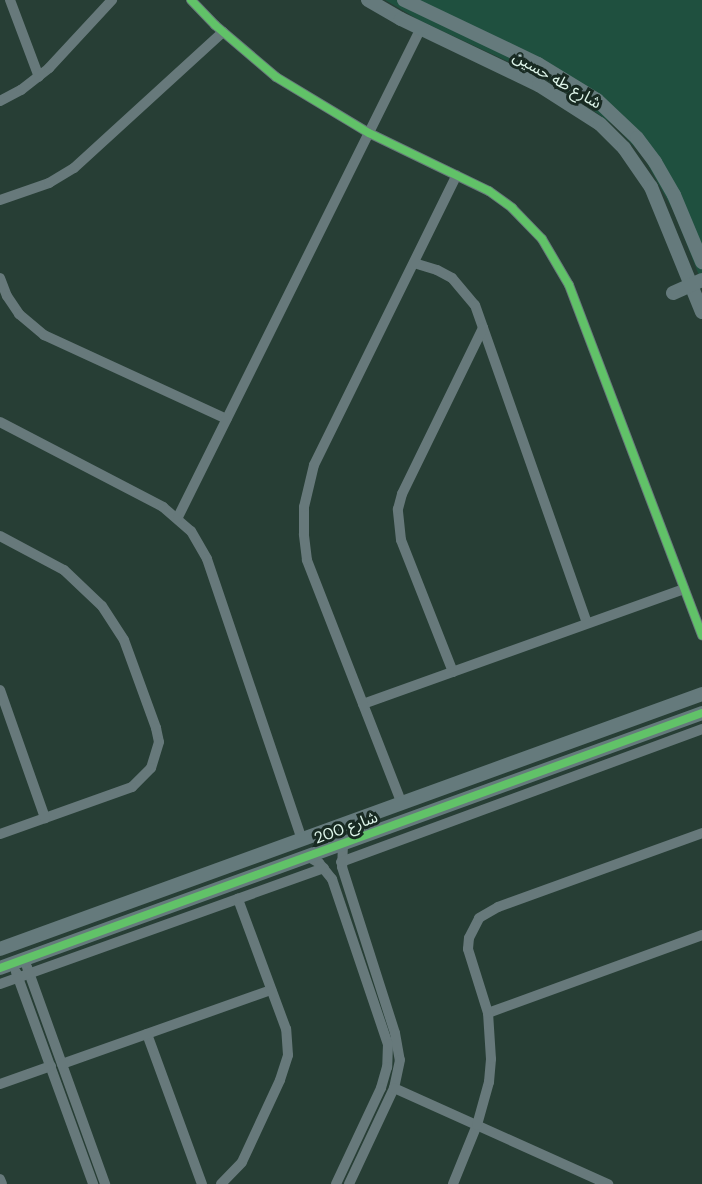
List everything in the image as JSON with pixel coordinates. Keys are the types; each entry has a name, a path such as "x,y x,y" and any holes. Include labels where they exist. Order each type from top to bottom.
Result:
{"street":[{"path":"10,0 39,77"},
{"path":"0,101 39,77 112,0"},
{"path":"191,0 276,77 369,133 489,190 538,233 569,285 702,636"},
{"name":"شارع طه حسين","path":"368,0 539,85 600,123 624,148 651,187 697,282 702,312"},
{"name":"شارع طه حسين","path":"404,0 538,64 597,100 637,138 655,162 674,195 702,262"},
{"path":"178,518 421,28"},
{"path":"0,200 49,183 67,174 224,32"},
{"path":"402,804 307,560 303,534 304,507 314,465 457,175"},
{"path":"414,263 437,270 459,284 475,305 587,624"},
{"path":"0,278 7,296 19,314 44,335 227,419"},
{"path":"673,293 697,282"},
{"path":"453,672 401,540 398,509 402,494 483,328"},
{"path":"0,422 178,518 198,539 207,558 302,840"},
{"path":"0,536 64,570 102,606 124,640 158,735 154,762 137,783 0,834"},
{"path":"363,704 684,589"},
{"path":"0,690 45,818"},
{"name":"شارع 200","path":"0,949 702,694"},
{"name":"شارع 200","path":"12,964 702,713"},
{"path":"341,862 702,729"},
{"path":"453,1184 477,1125 489,1082 491,1059 488,1012 468,949 472,927 479,918 498,907 702,833"},
{"path":"343,843 341,862 399,1046 399,1073 394,1088 349,1184"},
{"path":"307,856 324,868 332,879 386,1034 388,1056 381,1088 336,1184"},
{"path":"0,984 324,868"},
{"path":"221,1184 242,1162 285,1068 288,1041 238,899"},
{"path":"488,1012 702,935"},
{"path":"12,964 24,975 56,1065 93,1184"},
{"path":"0,1084 271,990"},
{"path":"147,1034 202,1184"},
{"path":"56,1065 105,1184"},
{"path":"394,1088 608,1184"},
{"path":"0,1179 2,1184"}],"shaded area":[{"path":"385,0 702,0 702,283 674,212 643,156 615,126 558,85 419,20"}],"cycle path":[{"path":"191,0 215,25 276,77 369,133 489,191 512,208 542,239 569,285 702,636"},
{"path":"0,968 702,713"}]}
